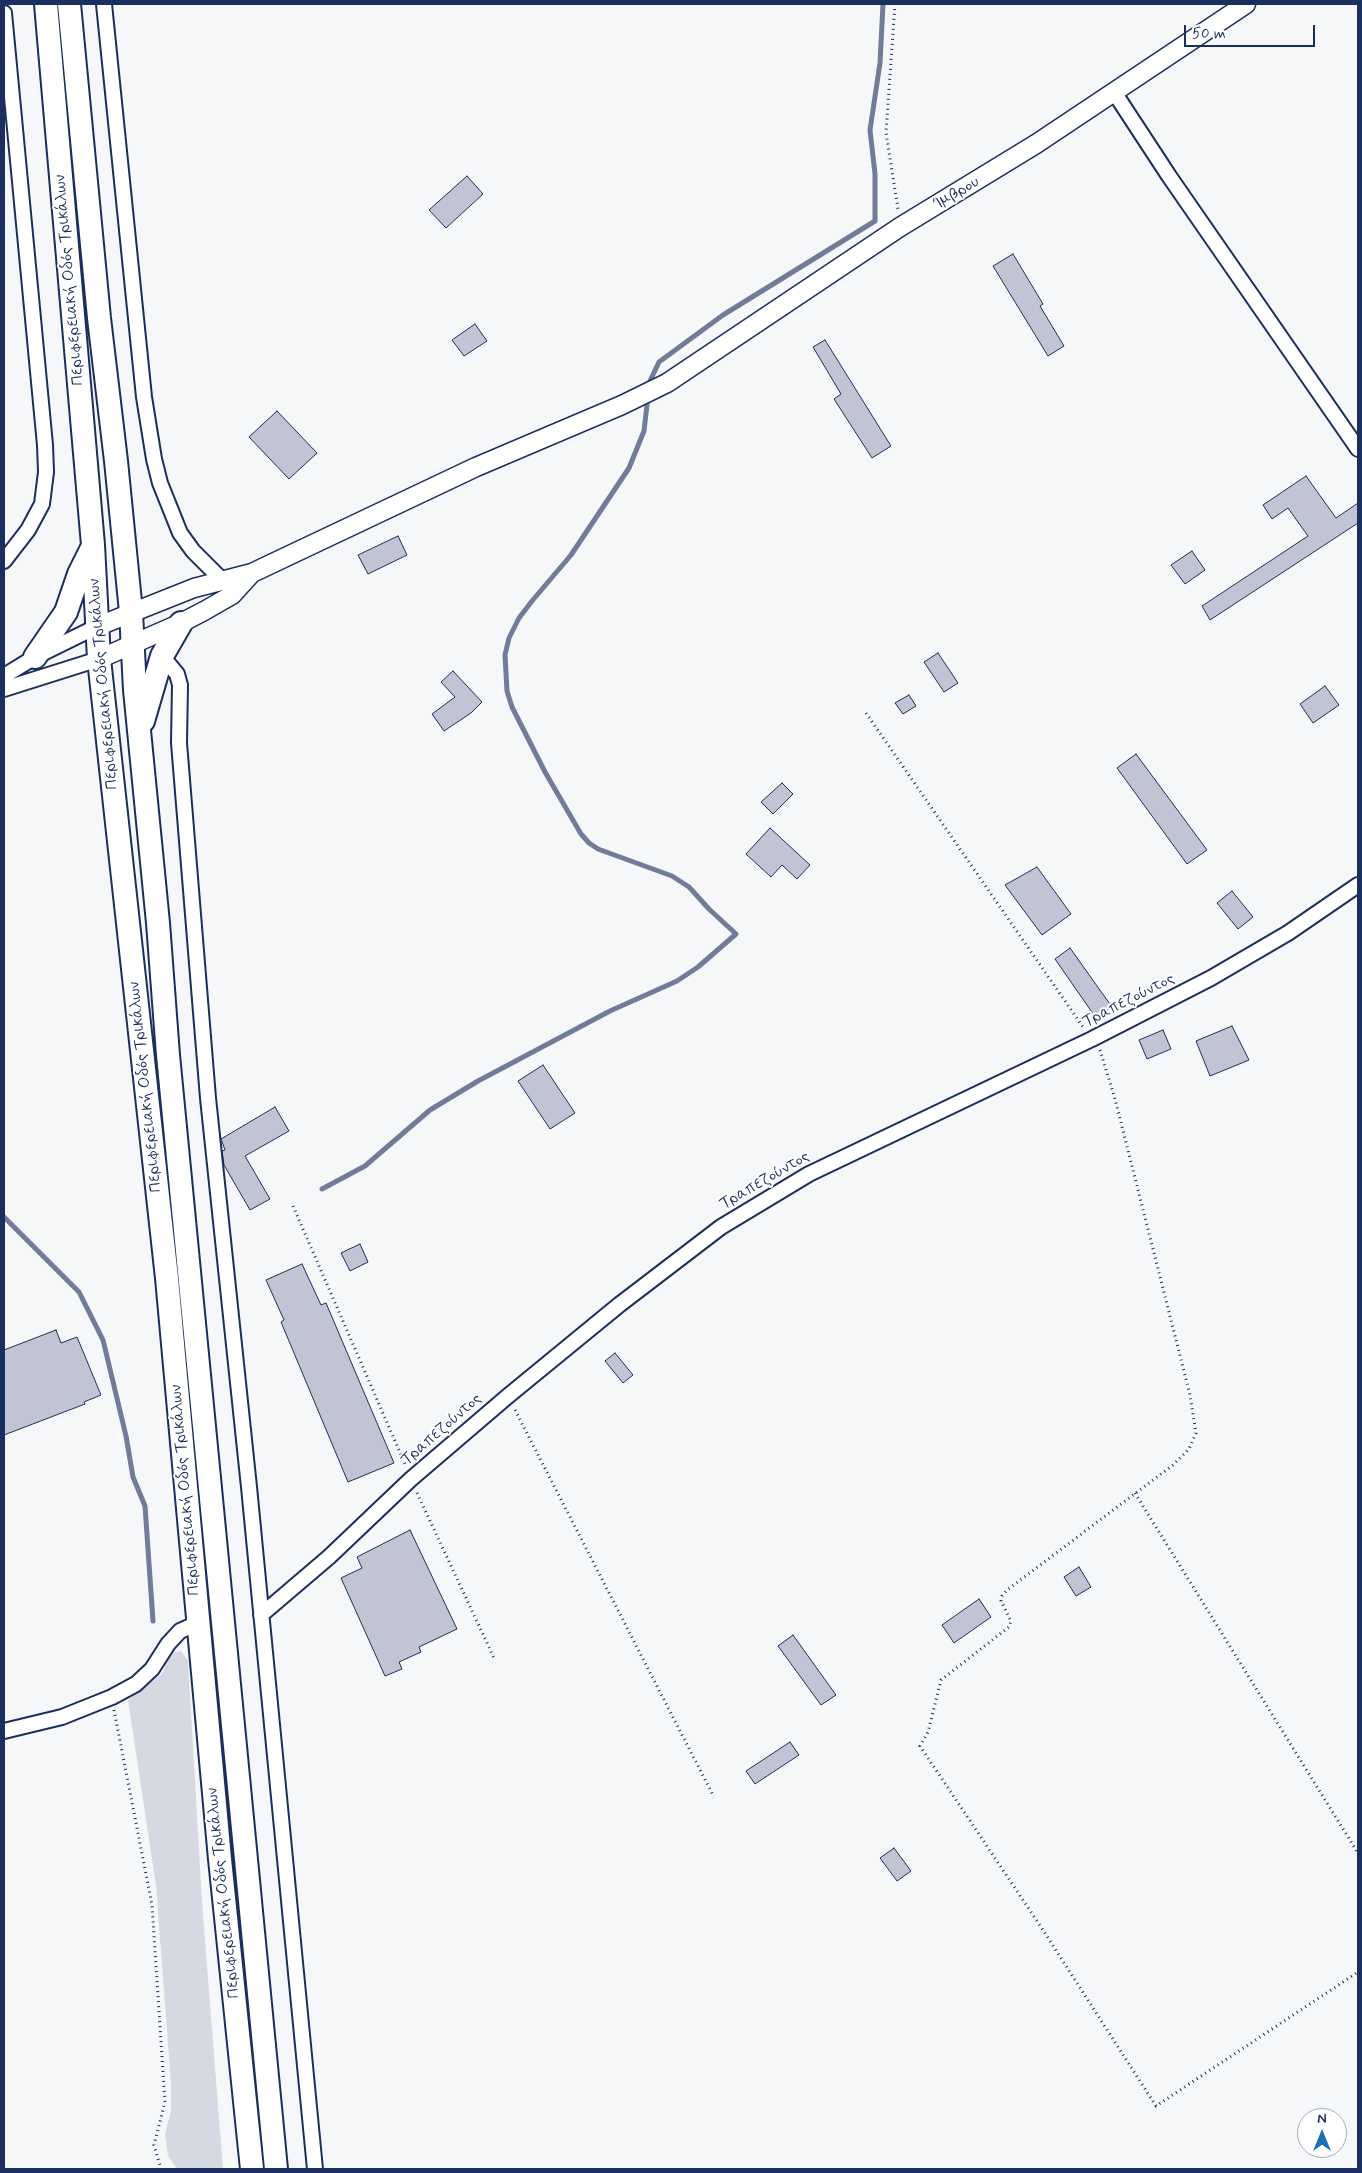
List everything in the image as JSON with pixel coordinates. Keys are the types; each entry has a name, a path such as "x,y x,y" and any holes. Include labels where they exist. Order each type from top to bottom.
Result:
{"main road":[{"name":"Περιφερειακή Οδός Τρικάλων","path":"46,4 93,545 99,659 167,1278 198,1623 252,2169"},
{"name":"Περιφερειακή Οδός Τρικάλων","path":"69,4 98,308 131,612 132,644 168,1055 276,2169"},
{"path":"35,657 66,612 79,574 93,545"},
{"path":"141,734 147,704 162,656 181,623"}],"street":[{"path":"104,4 144,397 154,459 160,483 180,533 193,551 222,580"},
{"name":"Ίμβρου","path":"252,573 476,467 622,405 667,383 900,227 1028,150 1246,4"},
{"path":"4,13 46,472 42,504 28,530 4,561"},
{"path":"1114,92 1185,200 1358,450"},
{"path":"4,676 35,657 131,612 222,580 252,573"},
{"path":"4,690 99,659 181,623 232,595 252,573"},
{"path":"162,656 177,674 180,685 179,743 205,1061 314,2169"},
{"name":"Τραπεζούντος","path":"261,1615 329,1557 411,1480 508,1396 689,1250 751,1207 832,1162 1092,1039 1196,986 1262,949 1358,885"},
{"path":"4,1731 62,1717 112,1697 136,1684 152,1670 168,1644 180,1631 198,1623"}],"path":[{"path":"895,4 886,133 900,227"},
{"path":"866,713 1027,949 1102,1054 1113,1090 1197,1427 1194,1440 1183,1456 1007,1590 1002,1596 1001,1601 1011,1621 1009,1627 941,1680 928,1732 920,1746 1041,1927 1156,2106 1358,1972"},
{"path":"293,1206 411,1480 495,1660"},
{"path":"508,1396 714,1797"},
{"path":"1135,1493 1358,1853"},
{"path":"112,1697 152,1905 165,2102 154,2145 161,2169"}],"shaded area":[{"path":"181,1651 188,1660 202,1902 223,2169 177,2169 168,2156 165,2134 171,2111 171,2084 156,1886 128,1700 162,1674 170,1654"}],"building":[{"path":"467,176 483,194 446,228 429,210"},
{"path":"1013,254 1043,304 1040,306 1064,346 1048,356 993,266"},
{"path":"475,324 487,341 464,356 452,340"},
{"path":"825,340 891,446 872,458 834,399 841,394 813,347"},
{"path":"277,411 317,453 289,479 249,437"},
{"path":"1306,476 1336,518 1358,503 1358,523 1210,620 1202,606 1308,536 1288,508 1272,519 1263,505"},
{"path":"398,536 407,555 368,574 358,555"},
{"path":"1192,551 1205,570 1185,584 1171,565"},
{"path":"938,653 958,683 944,692 924,662"},
{"path":"453,671 482,702 471,713 444,731 432,714 455,697 441,682"},
{"path":"1325,686 1339,705 1313,723 1300,704"},
{"path":"909,695 916,706 903,714 895,703"},
{"path":"1136,754 1207,850 1187,864 1117,768"},
{"path":"782,783 793,794 773,814 761,802"},
{"path":"770,828 810,865 797,879 782,865 771,877 746,854"},
{"path":"1037,867 1071,914 1042,935 1005,885"},
{"path":"1232,891 1253,917 1238,929 1217,903"},
{"path":"1070,948 1112,1007 1096,1018 1055,959"},
{"path":"1232,1026 1249,1060 1210,1076 1196,1041"},
{"path":"1163,1030 1171,1049 1147,1059 1139,1040"},
{"path":"543,1065 575,1113 550,1129 518,1081"},
{"path":"275,1107 289,1131 245,1156 270,1199 250,1210 224,1165 222,1151 225,1150 221,1139"},
{"path":"360,1244 368,1262 350,1271 341,1253"},
{"path":"302,1264 321,1305 326,1303 394,1463 348,1482 281,1322 284,1320 266,1280"},
{"path":"56,1330 61,1343 77,1337 101,1395 84,1402 85,1404 4,1435 4,1350"},
{"path":"615,1353 633,1375 623,1383 605,1361"},
{"path":"410,1530 457,1629 419,1647 421,1652 399,1662 402,1669 385,1676 341,1578 362,1568 357,1557"},
{"path":"1079,1567 1091,1587 1076,1596 1064,1577"},
{"path":"979,1599 991,1617 954,1643 942,1625"},
{"path":"793,1635 836,1695 821,1705 778,1646"},
{"path":"790,1742 799,1755 755,1784 746,1771"},
{"path":"894,1848 911,1871 897,1881 880,1858"}],"waterway":[{"path":"649,388 650,381 659,362 723,315 875,221 875,174 870,130 880,63 883,4"},
{"path":"322,1189 365,1166 430,1110 478,1081 610,1011 677,981 698,967 736,934 689,887 672,876 598,849 589,843 581,834 545,772 512,707 507,691 505,655 509,638 519,618 571,555 629,468 644,431 648,396"},
{"path":"4,1217 79,1292 103,1340 126,1436 133,1477 145,1506 153,1621"}]}
